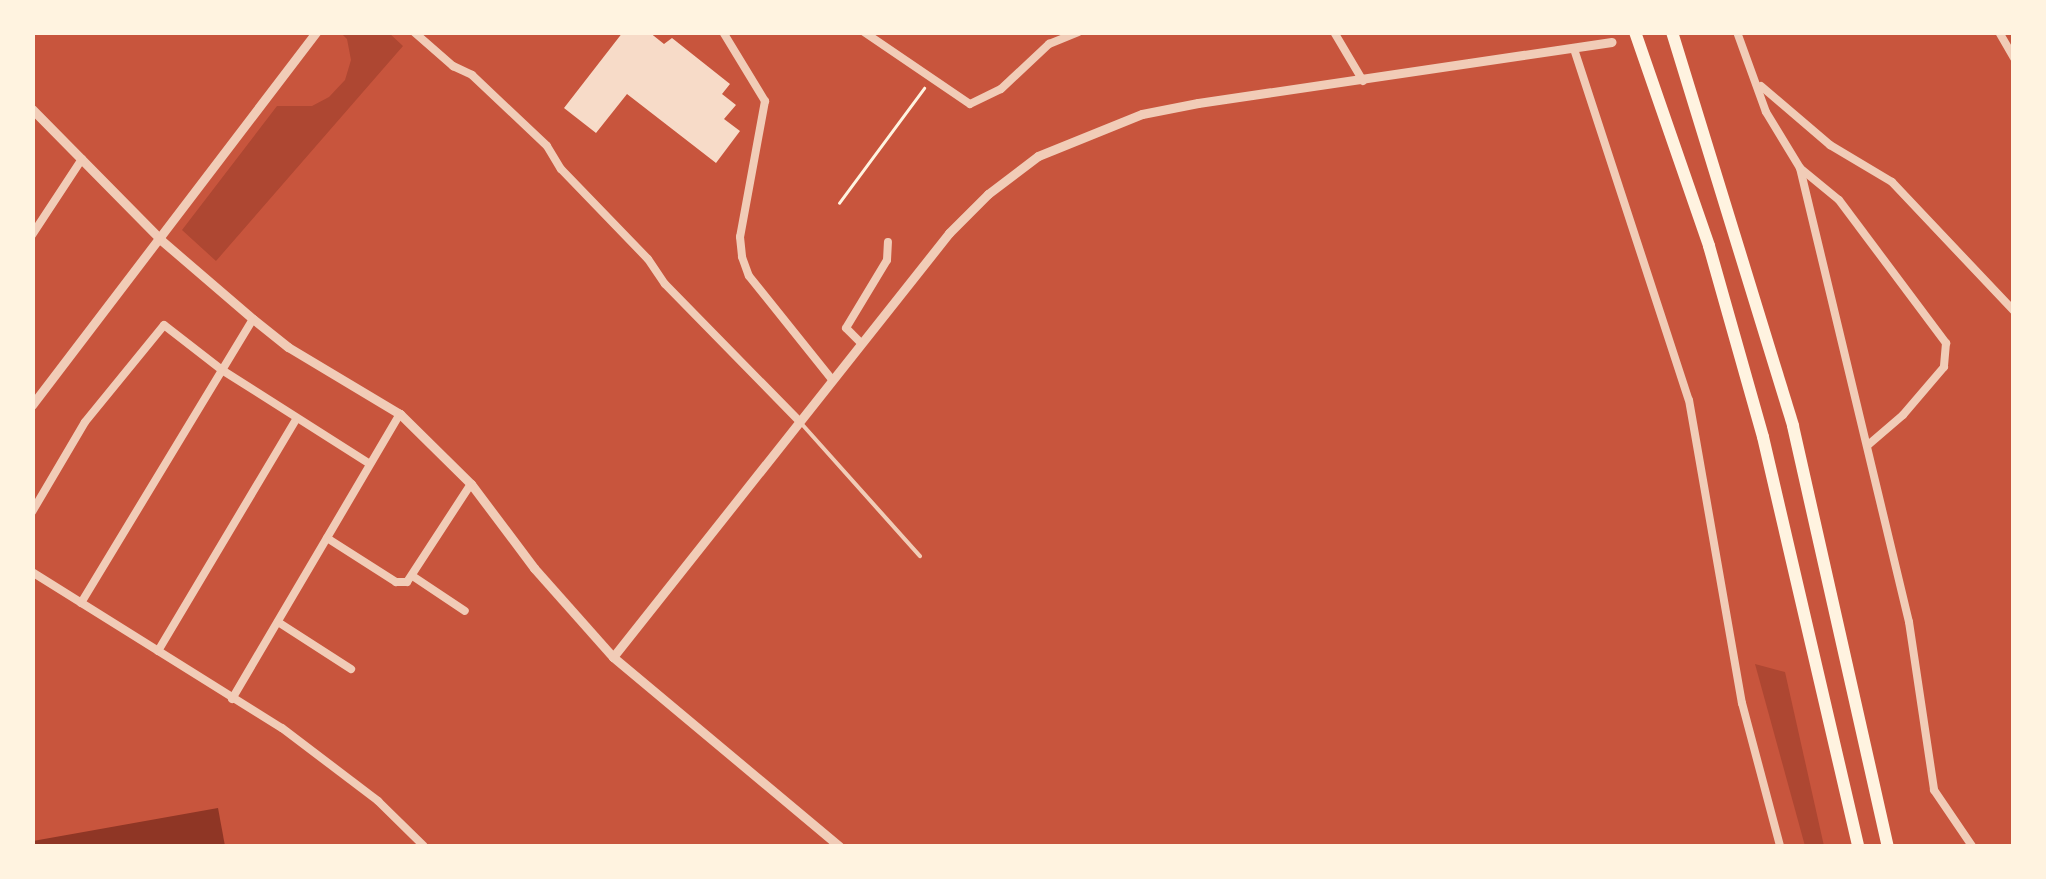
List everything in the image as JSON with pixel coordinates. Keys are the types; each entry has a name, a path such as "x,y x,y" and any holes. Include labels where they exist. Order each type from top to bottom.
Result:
{"highway":[{"path":"1635,32 1709,246 1762,437 1858,846"},
{"path":"1672,32 1792,426 1888,846"}],"street":[{"path":"32,405 316,32"},
{"path":"414,32 453,66 472,75 547,146 561,169 648,260 664,284 800,422"},
{"path":"723,32 764,101 740,237 746,266 777,314 833,381"},
{"path":"864,32 970,104 1001,89 1049,44 1078,32"},
{"path":"1334,32 1363,81"},
{"path":"1737,32 1766,112 1800,168 1909,622 1934,790 1972,846"},
{"path":"1999,32 2014,58"},
{"path":"613,656 949,233 988,194 1038,156 1142,114 1612,42"},
{"path":"1574,48 1690,400 1742,703 1780,846"},
{"path":"1758,83 1830,145 1892,182 2014,310"},
{"path":"32,109 161,240 253,319 288,347 400,414 472,484 534,568 613,656 839,846"},
{"path":"32,236 82,160"},
{"path":"1800,168 1838,200 1946,343 1944,366 1903,414 1868,445"},
{"path":"860,343 846,328 886,260 888,242"},
{"path":"81,603 253,319"},
{"path":"32,512 85,422 164,325 222,370 370,464"},
{"path":"232,698 400,414"},
{"path":"158,651 298,418"},
{"path":"327,538 396,582 414,577 472,484"},
{"path":"32,572 282,728 378,801 424,846"},
{"path":"414,577 465,611"},
{"path":"278,622 351,669"}],"lane":[{"path":"800,422 920,556"}],"path":[{"path":"840,203 930,79"}],"shaded area":[{"path":"341,33 389,33 403,46 216,261 182,230 277,106 312,106 329,97 345,80 351,60 347,39"},
{"path":"1755,664 1785,672 1824,846 1805,846"},
{"path":"218,808 225,846 33,846 33,841"}],"building":[{"path":"623,32 649,32 664,44 672,38 730,84 722,94 736,105 724,119 740,131 716,163 627,94 596,133 564,108"}]}
